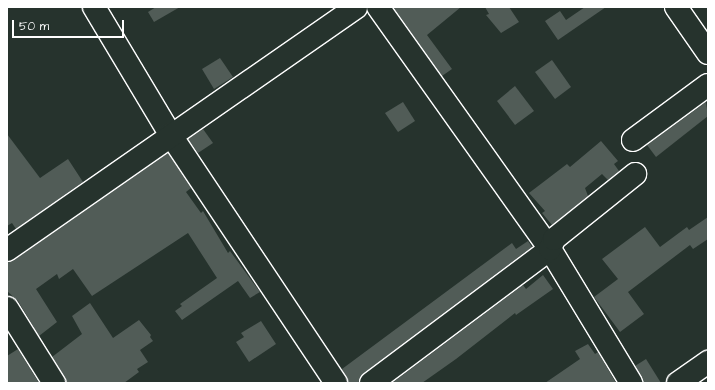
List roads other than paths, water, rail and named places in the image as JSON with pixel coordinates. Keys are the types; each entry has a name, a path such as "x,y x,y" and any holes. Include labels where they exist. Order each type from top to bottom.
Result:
{"street":[{"path":"94,7 170,134 336,383"},
{"path":"7,250 170,134 356,7"},
{"path":"378,7 550,250 630,383"},
{"path":"676,7 708,52"},
{"path":"632,140 708,85"},
{"path":"371,383 550,250 554,240 635,174"},
{"path":"7,308 54,383"},
{"path":"678,383 708,362"}]}
